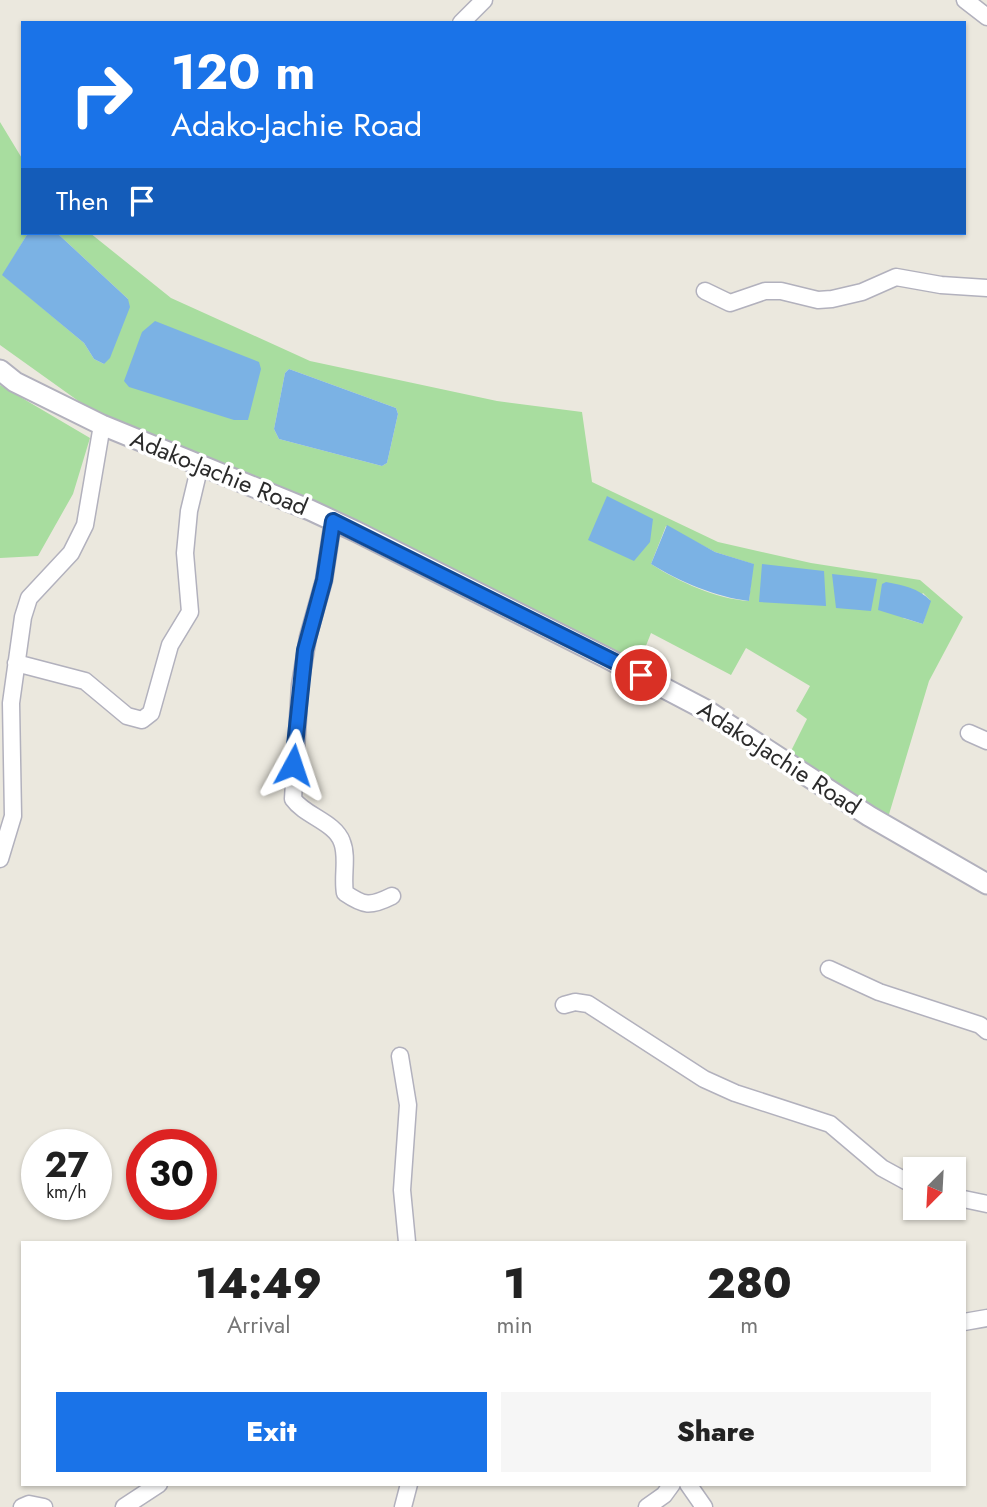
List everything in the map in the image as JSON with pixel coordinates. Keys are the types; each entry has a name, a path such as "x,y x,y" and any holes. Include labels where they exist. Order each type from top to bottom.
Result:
{"street":[{"path":"463,21 484,0"},
{"path":"965,0 987,17"},
{"path":"705,291 730,303 765,291 781,291 818,300 832,299 862,292 897,277 941,285 987,288"},
{"name":"Adako-Jachie Road","path":"0,370 15,382 102,425 333,521 461,583 705,710 869,816 987,884"},
{"path":"0,859 13,816 11,703 29,598 71,553 85,525 102,425"},
{"path":"16,663 85,681 106,695 127,716 142,720 151,713 170,645 190,612 185,553 189,511 200,465"},
{"path":"333,521 324,580 308,637 300,684 293,799 301,809 333,829 342,842 345,893 361,904 377,904 391,896"},
{"path":"969,733 987,741"},
{"path":"829,968 879,992 980,1025 987,1031"},
{"path":"564,1005 575,1002 588,1004 704,1079 735,1093 830,1124 882,1168 903,1179"},
{"path":"400,1056 408,1105 402,1190 407,1241"},
{"path":"966,1200 987,1204"},
{"path":"966,1322 987,1318"},
{"path":"124,1507 156,1486"},
{"path":"403,1507 408,1486"},
{"path":"647,1507 664,1495 671,1486"},
{"path":"689,1486 704,1507"},
{"path":"22,1507 29,1504 44,1507"}],"green space":[{"path":"0,122 21,157 21,235 27,235 3,275 84,343 94,359 104,364 128,299 59,235 92,235 171,298 310,361 497,401 582,412 592,482 718,542 811,563 920,580 963,617 929,681 887,821 788,757 807,719 796,711 810,686 746,648 731,675 651,633 638,666 91,410 0,345","holes":["289,369 396,408 398,414 387,463 382,466 279,439 274,429 285,373","666,526 715,552 753,564 749,601 724,597 698,588 651,564","923,593 930,600 923,624 903,618"]},
{"path":"0,385 90,438 73,494 38,556 0,558"}],"water":[{"path":"27,235 59,235 128,299 130,307 110,358 104,364 94,359 84,343 2,275"},
{"path":"155,321 259,362 261,369 248,420 234,420 129,387 124,381 142,332"},
{"path":"289,369 396,408 398,414 387,463 382,466 279,439 274,429 285,373"},
{"path":"607,496 653,519 650,542 634,561 588,540"},
{"path":"667,525 715,552 754,564 749,601 698,588 651,564"},
{"path":"762,564 824,571 826,606 759,602"},
{"path":"832,574 877,579 871,611 836,608"},
{"path":"886,582 916,590 931,601 923,624 878,610 882,584"}],"route":[{"path":"293,765 305,650 324,580 333,521 641,675"}]}
